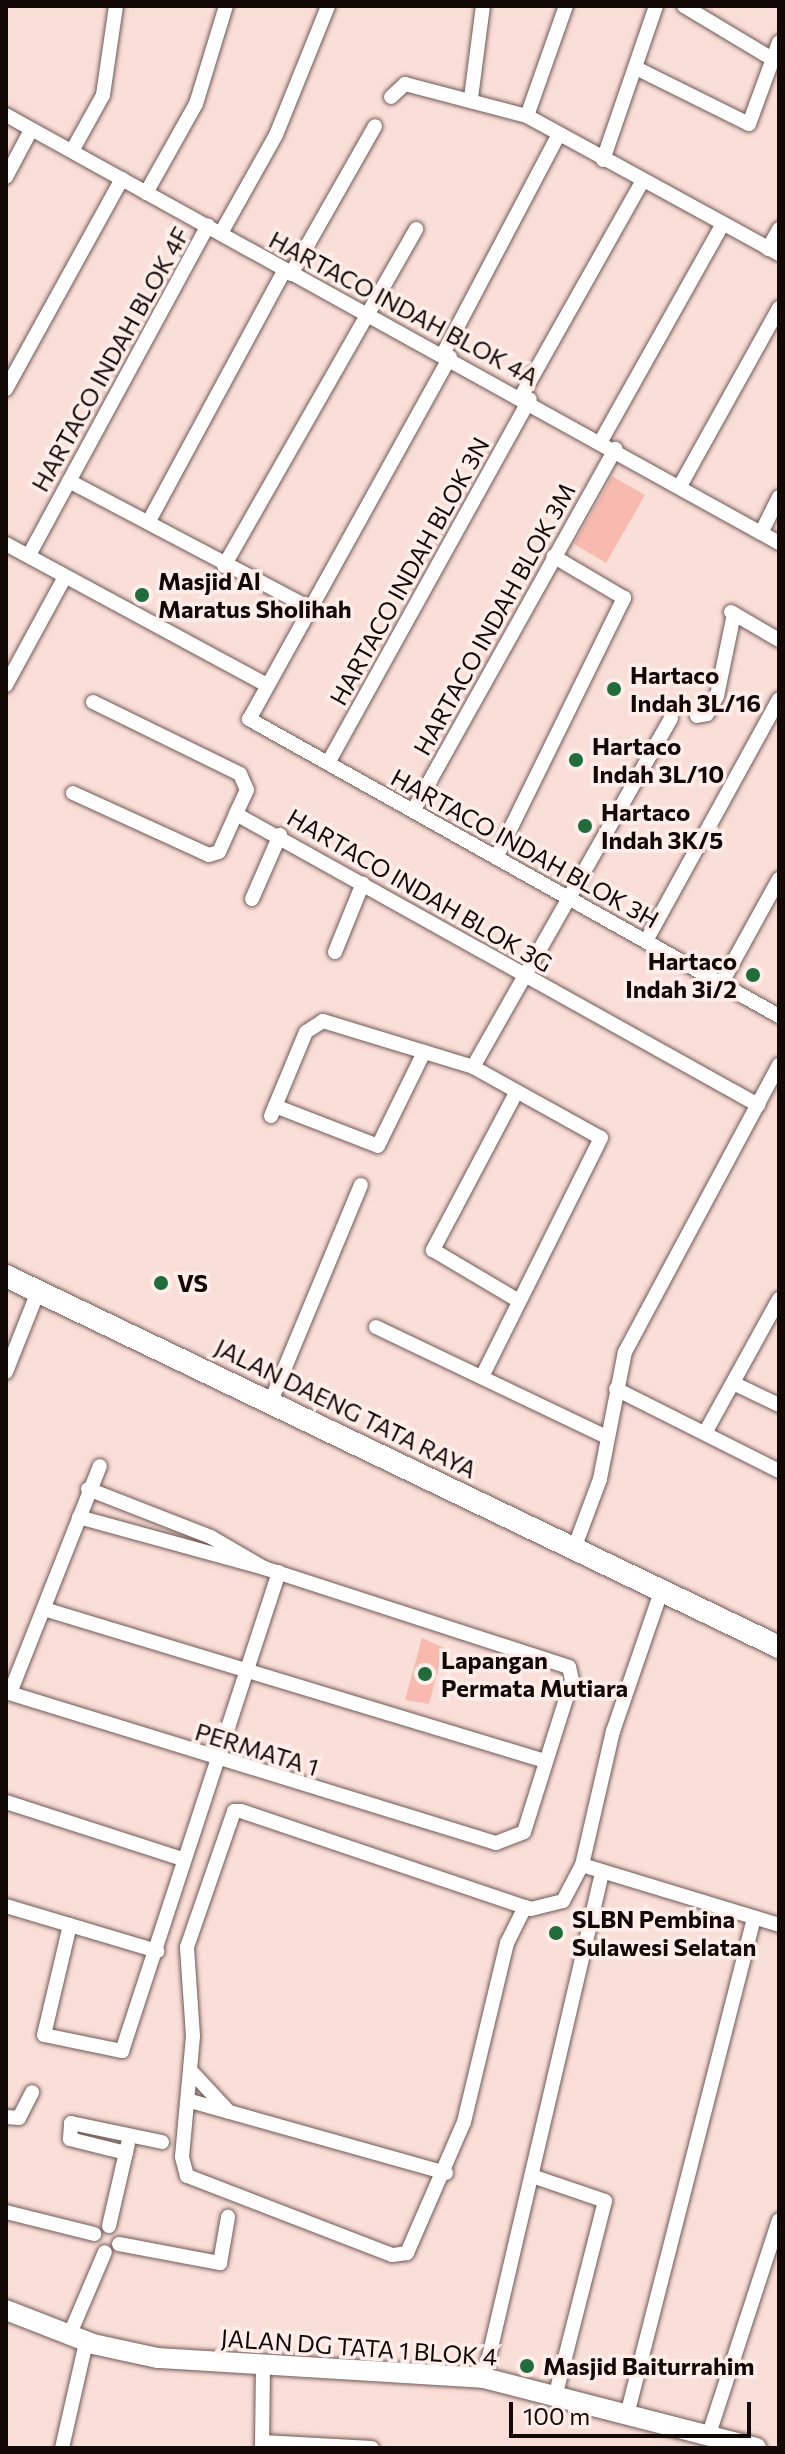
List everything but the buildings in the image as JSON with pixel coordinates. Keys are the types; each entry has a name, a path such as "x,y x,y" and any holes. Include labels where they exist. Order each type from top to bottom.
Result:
{"main road":[{"name":"JALAN DAENG TATA RAYA","path":"6,1276 39,1289 575,1546 779,1647"}],"street":[{"path":"72,151 103,95 116,6"},
{"path":"146,193 196,104 226,6"},
{"name":"HARTACO INDAH BLOK 4F","path":"29,555 214,230 276,135 328,6"},
{"path":"471,98 482,6"},
{"path":"527,116 566,6"},
{"path":"603,160 656,6"},
{"path":"684,6 774,60"},
{"path":"636,68 745,124 756,116 779,42"},
{"path":"391,97 405,84 471,98 527,116 774,252 779,229"},
{"name":"HARTACO INDAH BLOK 4A","path":"6,115 365,315 526,397 779,543"},
{"path":"149,521 288,273 375,126"},
{"path":"6,177 31,130"},
{"path":"6,544 267,685 447,356 559,134"},
{"path":"6,389 122,179"},
{"name":"HARTACO INDAH BLOK 3N","path":"328,763 642,182"},
{"path":"601,441 723,224"},
{"path":"224,566 416,229"},
{"path":"680,486 779,308"},
{"name":"HARTACO INDAH BLOK 3M","path":"413,811 615,449"},
{"path":"69,481 149,521 224,566 310,608"},
{"path":"761,533 779,497"},
{"path":"497,856 624,598 553,556"},
{"path":"6,685 65,577"},
{"path":"697,716 707,714 717,696 732,613 779,640"},
{"name":"HARTACO INDAH BLOK 3H","path":"267,685 249,719 779,1016"},
{"path":"646,941 779,699"},
{"path":"73,793 209,855 222,848 247,790 240,774 93,702"},
{"path":"473,1067 572,898 671,718"},
{"name":"HARTACO INDAH BLOK 3G","path":"236,814 280,835 758,1105"},
{"path":"252,899 280,835"},
{"path":"721,984 779,879"},
{"path":"335,952 363,883"},
{"path":"424,1052 378,1146 273,1111 315,1023 424,1052 473,1067 602,1142 483,1375"},
{"path":"575,1546 634,1331 779,1065"},
{"path":"516,1093 433,1250 519,1301"},
{"path":"271,1401 361,1185"},
{"path":"6,1372 39,1289"},
{"path":"705,1433 779,1299"},
{"path":"376,1327 483,1375 607,1437"},
{"path":"733,1383 779,1405"},
{"path":"616,1389 779,1471"},
{"path":"8,1692 44,1609 88,1489 100,1466"},
{"path":"88,1489 211,1537 275,1571"},
{"path":"44,1609 545,1761 572,1680 564,1664 275,1571 79,1517"},
{"path":"70,1925 42,2022 44,2035 122,2051 157,1951 182,1859 275,1571"},
{"path":"525,1907 507,1943 446,2173 410,2248 392,2255 193,2182 182,2157 191,2071 187,1947 234,1811 525,1907 563,1901 582,1865 617,1717 662,1589"},
{"name":"PERMATA 1","path":"8,1692 216,1760 496,1843 524,1832 545,1761"},
{"path":"6,1802 182,1859"},
{"path":"582,1865 779,1925"},
{"path":"484,2378 602,1873"},
{"path":"6,1906 157,1951"},
{"path":"628,2411 754,1918"},
{"path":"191,2071 229,2112"},
{"path":"7,2117 24,2113 32,2092"},
{"path":"190,2101 446,2173"},
{"path":"126,2153 68,2136 75,2122 162,2142"},
{"path":"119,2244 109,2226 130,2135"},
{"path":"532,2176 604,2198 556,2393"},
{"path":"6,2212 94,2234 109,2226"},
{"path":"105,2252 119,2244 220,2263 228,2217"},
{"path":"709,2434 779,2220"},
{"path":"62,2448 84,2365 83,2341 105,2252 94,2234"},
{"name":"JALAN DG TATA 1 BLOK 4","path":"6,2310 83,2341 158,2358 484,2378 628,2411 756,2448"},
{"path":"263,2364 262,2445 372,2448"}],"shaded area":[{"path":"612,476 645,495 606,563 574,544"},
{"name":"Lapangan Permata Mutiara","path":"422,1638 444,1648 429,1704 405,1700"}],"place":[{"name":"Masjid Al Maratus Sholihah","path":"142,595"},
{"name":"Hartaco Indah 3L/16","path":"614,689"},
{"name":"Hartaco Indah 3L/10","path":"576,760"},
{"name":"Hartaco Indah 3K/5","path":"585,826"},
{"name":"Hartaco Indah 3i/2","path":"753,975"},
{"name":"VS","path":"161,1283"},
{"name":"Lapangan Permata Mutiara","path":"425,1674"},
{"name":"SLBN Pembina Sulawesi Selatan","path":"556,1933"},
{"name":"Masjid Baiturrahim","path":"527,2366"}]}
